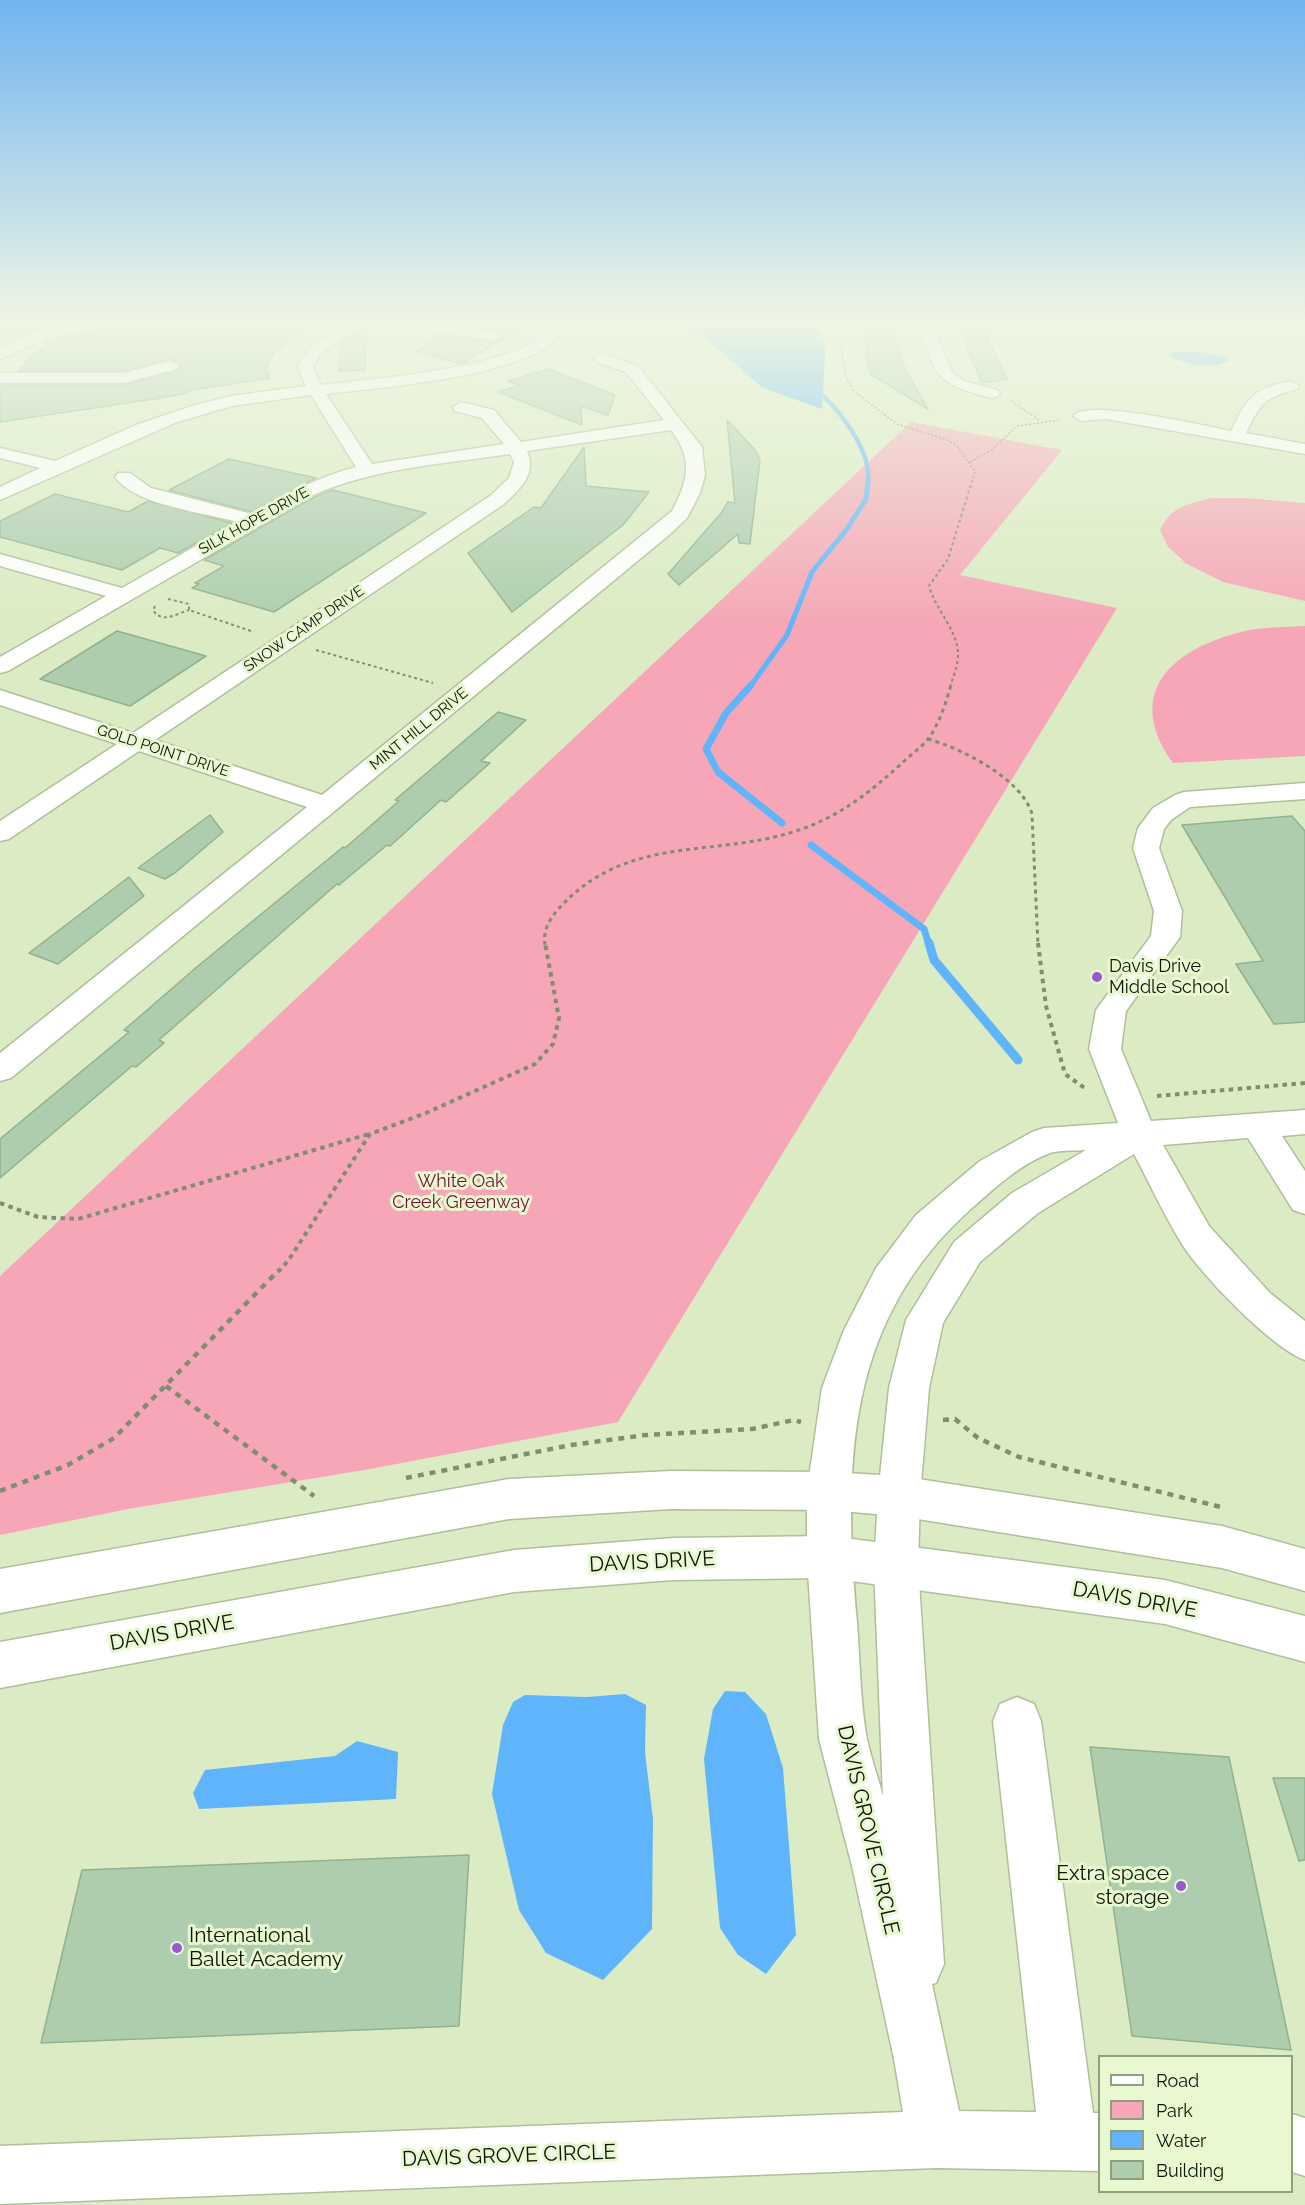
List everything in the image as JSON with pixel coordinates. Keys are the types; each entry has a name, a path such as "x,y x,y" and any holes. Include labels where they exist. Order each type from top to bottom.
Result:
{"street":[{"path":"0,494 141,428 157,423"},
{"path":"337,423 367,470"},
{"path":"496,423 516,447"},
{"path":"1156,423 1305,449"},
{"path":"1236,437 1243,423"},
{"name":"SILK HOPE DRIVE","path":"0,666 318,485 367,470 674,424"},
{"name":"MINT HILL DRIVE","path":"0,1070 327,805 680,514 695,483 696,463 693,447 674,424"},
{"name":"SNOW CAMP DRIVE","path":"0,833 497,500 513,486 522,471 523,462 516,447"},
{"path":"0,453 57,467"},
{"path":"124,477 144,492 255,520"},
{"path":"0,560 124,595"},
{"name":"GOLD POINT DRIVE","path":"0,697 327,805"},
{"path":"1305,791 1184,800 1162,814 1151,828 1146,848 1168,911 1165,937 1111,1010 1106,1049 1140,1135 1196,1236 1257,1304 1305,1344"},
{"name":"DAVIS GROVE CIRCLE","path":"0,2175 936,2139 922,2059 878,1866 843,1739 829,1557 828,1491 842,1388 863,1330 889,1279 929,1225 992,1170 1044,1141 1305,1122"},
{"path":"1257,1125 1305,1200"},
{"name":"DAVIS GROVE CIRCLE","path":"922,2059 896,1566 899,1496 909,1388 925,1320 967,1252 1025,1203 1140,1135"},
{"path":"0,1591 509,1498 671,1490 828,1491 899,1496 1222,1547 1305,1570"},
{"name":"DAVIS DRIVE","path":"0,1665 514,1571 673,1559 829,1557 1165,1602 1305,1639"},
{"path":"936,2139 1084,2142 1017,1721"}],"path":[{"path":"0,1203 23,1215 47,1221 78,1219 370,1134 426,1113 535,1064 553,1044 559,1018 543,935 554,913 581,886 612,868 653,855 693,847 767,839 828,818 868,794 928,739 947,699 958,656 956,640 932,597 929,586 948,559 975,471 954,444 896,423"},
{"path":"970,462 999,445 1011,428 1031,423"},
{"path":"157,602 153,610 156,615 164,618 189,610"},
{"path":"928,739 945,743 1006,781 1021,792 1029,803 1032,814 1039,960 1046,1006 1065,1074 1091,1091"},
{"path":"1154,1096 1305,1083"},
{"path":"0,1491 52,1473 106,1446 288,1261 370,1134"},
{"path":"166,1386 314,1497"},
{"path":"956,1419 978,1438 1019,1457 1232,1510"}],"green space":[{"name":"White Oak Creek Greenway","path":"910,423 1062,450 960,575 1117,608 618,1422 370,1469 128,1509 0,1535 0,1276"},
{"path":"1211,498 1246,498 1305,503 1305,601 1223,582 1179,560 1185,562 1168,547 1160,530 1164,522 1175,511"},
{"path":"1305,626 1305,756 1173,763 1158,737 1153,713 1155,692 1165,674 1180,659 1224,637 1257,629"}],"water":[{"path":"725,1691 745,1692 766,1714 783,1768 796,1935 766,1974 738,1955 720,1928 704,1759 713,1709"},
{"path":"625,1694 646,1705 645,1752 653,1819 652,1929 603,1980 546,1953 519,1910 492,1794 503,1725 513,1702 525,1695 587,1697"},
{"path":"357,1741 398,1752 396,1799 199,1809 193,1793 205,1770 335,1756"}],"building":[{"path":"727,423 755,450 760,460 750,544 739,543 738,534 679,585 668,574 728,502 735,503"},
{"path":"584,447 586,486 649,492 623,525 512,612 468,553 534,507 541,508"},
{"path":"229,459 316,478 252,512 169,490"},
{"path":"333,490 426,513 274,612 192,588 199,584 195,583 224,566 204,560 312,498"},
{"path":"55,494 128,512 148,501 232,523 178,553 160,548 122,570 0,537 0,521"},
{"path":"117,631 206,656 130,706 40,679"},
{"path":"498,712 526,720 481,761 490,763 446,802 441,800 390,846 387,845 339,885 337,884 159,1040 164,1043 136,1067 132,1066 0,1178 0,1139 129,1032 124,1030 198,966 343,847 345,848 399,801 395,800"},
{"path":"210,815 223,832 176,872 165,879 138,868"},
{"path":"1292,816 1305,831 1305,1022 1274,1024 1236,964 1263,961 1182,825"},
{"path":"129,877 144,896 58,964 29,953"},
{"path":"1090,1747 1229,1757 1291,2050 1132,2036"},
{"path":"1273,1778 1305,1778 1305,1860 1299,1861"},
{"path":"469,1855 459,2026 41,2043 82,1870"}],"waterway":[{"path":"846,423 865,457 868,481"},
{"path":"750,687 787,635 812,572 847,529 866,499 868,481"},
{"path":"751,685 726,713 706,749 718,772 782,823"},
{"path":"811,845 924,929 929,945"},
{"path":"929,943 934,960 1018,1060"}],"place":[{"name":"Davis Drive Middle School","path":"1097,977"},
{"name":"Extra space storage","path":"1181,1886"},
{"name":"International Ballet Academy","path":"177,1948"}]}
